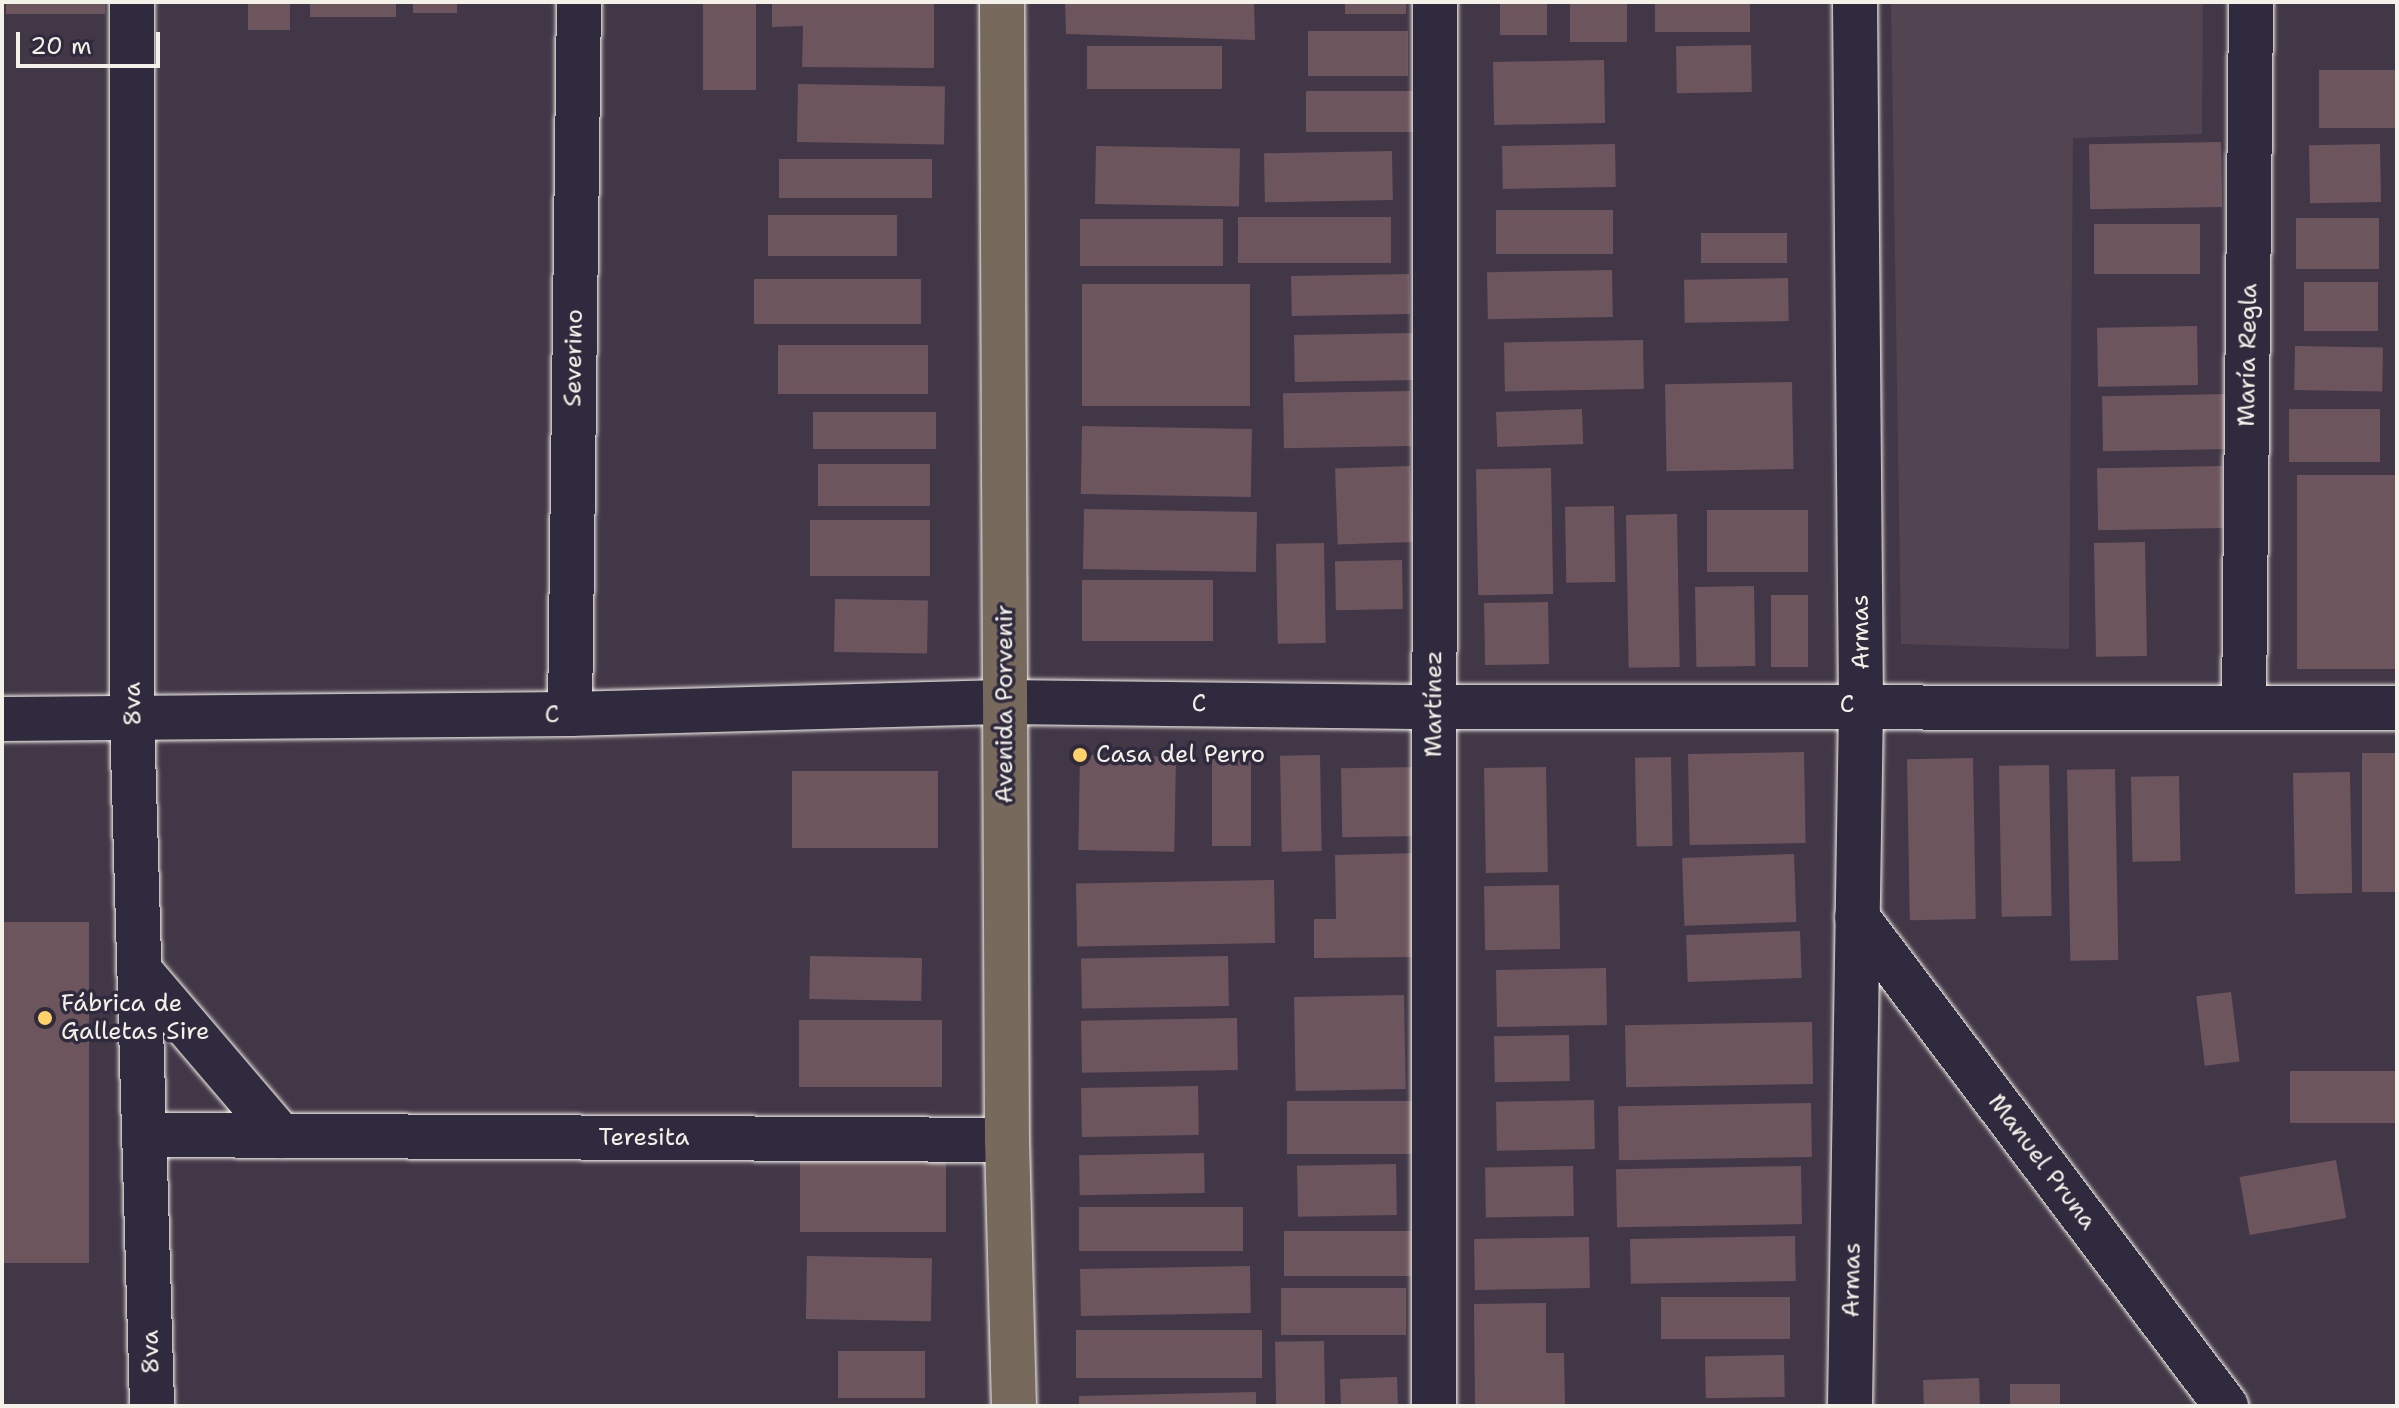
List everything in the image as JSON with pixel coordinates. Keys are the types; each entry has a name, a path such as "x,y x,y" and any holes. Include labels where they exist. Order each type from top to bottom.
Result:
{"main road":[{"name":"Avenida Porvenir","path":"1002,2 1007,1140 1014,1406"}],"street":[{"name":"8va","path":"132,2 132,718 152,1406"},
{"name":"Severino","path":"570,714 579,2"},
{"name":"Martínez","path":"1434,1406 1435,2"},
{"name":"Armas","path":"1850,1406 1861,705 1855,2"},
{"name":"María Regla","path":"2244,708 2251,2"},
{"name":"C","path":"2,719 570,714 1004,702 1434,707 1861,705 2397,708"},
{"name":"Manuel Pruna","path":"1857,917 2226,1406"},
{"path":"140,971 281,1136"},
{"name":"Teresita","path":"146,1135 1007,1140"}],"shaded area":[{"path":"1891,2 2203,2 2202,134 2073,138 2069,649 1901,644"}],"building":[{"path":"6,2 105,2 105,14 6,14"},
{"path":"248,2 290,2 290,30 248,30"},
{"path":"310,2 396,2 396,17 310,17"},
{"path":"413,2 457,2 457,13 413,13"},
{"path":"703,2 756,2 756,90 703,90"},
{"path":"772,2 934,2 934,68 802,67 803,26 772,27"},
{"path":"1065,2 1254,2 1255,40 1066,34"},
{"path":"1345,2 1406,2 1406,14 1345,14"},
{"path":"1500,2 1547,2 1547,35 1500,35"},
{"path":"1570,2 1627,2 1627,42 1570,42"},
{"path":"1655,2 1750,2 1750,32 1655,32"},
{"path":"1308,31 1408,31 1408,76 1308,76"},
{"path":"1751,45 1752,92 1677,93 1676,46"},
{"path":"1087,46 1222,46 1222,89 1087,89"},
{"path":"1604,60 1605,123 1494,125 1493,62"},
{"path":"2319,70 2397,70 2397,128 2319,128"},
{"path":"798,84 945,87 944,145 797,142"},
{"path":"1306,91 1415,91 1415,132 1306,132"},
{"path":"2221,142 2222,207 2090,209 2089,144"},
{"path":"1615,144 1616,187 1503,189 1502,146"},
{"path":"2380,144 2381,202 2310,203 2309,145"},
{"path":"1096,146 1240,149 1239,207 1095,204"},
{"path":"1392,151 1393,200 1265,202 1264,153"},
{"path":"779,159 932,159 932,198 779,198"},
{"path":"1496,210 1613,210 1613,254 1496,254"},
{"path":"768,215 897,215 897,256 768,256"},
{"path":"1238,217 1391,217 1391,263 1238,263"},
{"path":"2296,218 2379,218 2379,269 2296,269"},
{"path":"1080,219 1223,219 1223,266 1080,266"},
{"path":"2094,224 2200,224 2200,274 2094,274"},
{"path":"1701,233 1787,233 1787,263 1701,263"},
{"path":"1612,270 1613,317 1488,319 1487,272"},
{"path":"1409,274 1410,314 1292,316 1291,276"},
{"path":"1788,278 1789,321 1685,323 1684,280"},
{"path":"754,279 921,279 921,324 754,324"},
{"path":"2304,282 2378,282 2378,331 2304,331"},
{"path":"1082,284 1250,284 1250,406 1082,406"},
{"path":"2197,326 2198,385 2098,387 2097,328"},
{"path":"1414,333 1415,380 1295,382 1294,335"},
{"path":"1643,340 1644,389 1505,391 1504,342"},
{"path":"778,345 928,345 928,394 778,394"},
{"path":"2295,346 2383,348 2382,392 2294,390"},
{"path":"1792,382 1794,469 1667,471 1665,384"},
{"path":"1410,391 1411,446 1284,448 1283,393"},
{"path":"2229,394 2230,449 2103,451 2102,396"},
{"path":"1582,409 1583,444 1497,447 1496,412"},
{"path":"2289,409 2380,409 2380,462 2289,462"},
{"path":"813,412 936,412 936,449 813,449"},
{"path":"1082,426 1252,429 1251,497 1081,494"},
{"path":"818,464 930,464 930,506 818,506"},
{"path":"1410,466 1413,542 1338,545 1335,469"},
{"path":"2222,466 2223,528 2098,530 2097,468"},
{"path":"1551,468 1553,594 1478,595 1476,469"},
{"path":"2297,475 2397,475 2397,669 2297,669"},
{"path":"1614,506 1615,582 1566,583 1565,507"},
{"path":"1084,509 1257,512 1256,572 1083,569"},
{"path":"1707,510 1808,510 1808,572 1707,572"},
{"path":"1677,514 1680,667 1629,668 1626,515"},
{"path":"810,520 930,520 930,576 810,576"},
{"path":"2145,542 2147,656 2096,657 2094,543"},
{"path":"1324,543 1326,643 1278,644 1276,544"},
{"path":"1402,560 1403,609 1336,610 1335,561"},
{"path":"1082,580 1213,580 1213,641 1082,641"},
{"path":"1754,586 1755,666 1696,667 1695,587"},
{"path":"1771,595 1808,595 1808,667 1771,667"},
{"path":"835,599 928,601 927,654 834,652"},
{"path":"1548,602 1549,664 1485,665 1484,603"},
{"path":"1804,752 1806,843 1690,845 1688,754"},
{"path":"2362,753 2397,753 2397,892 2362,892"},
{"path":"1080,755 1176,757 1174,852 1078,850"},
{"path":"1320,755 1322,851 1282,852 1280,756"},
{"path":"1671,757 1673,846 1637,847 1635,758"},
{"path":"1973,758 1976,919 1910,920 1907,759"},
{"path":"1212,759 1251,759 1251,846 1212,846"},
{"path":"2049,765 2052,916 2002,917 1999,766"},
{"path":"1418,767 1419,836 1342,837 1341,768"},
{"path":"1546,767 1548,872 1486,873 1484,768"},
{"path":"2115,769 2118,960 2070,961 2067,770"},
{"path":"792,771 938,771 938,848 792,848"},
{"path":"2350,772 2352,893 2295,894 2293,773"},
{"path":"2179,776 2180,861 2132,862 2131,777"},
{"path":"1420,853 1422,957 1314,958 1314,919 1336,919 1335,855"},
{"path":"1794,854 1796,922 1684,926 1682,858"},
{"path":"1274,880 1275,943 1077,946 1076,883"},
{"path":"1559,885 1560,949 1485,950 1484,886"},
{"name":"Fábrica de Galletas Sire","path":"2,922 89,922 89,1263 2,1263"},
{"path":"1800,931 1802,978 1688,982 1686,935"},
{"path":"810,956 922,958 921,1001 809,999"},
{"path":"1228,956 1229,1006 1082,1009 1081,959"},
{"path":"1606,968 1607,1025 1497,1027 1496,970"},
{"path":"2231,992 2240,1061 2205,1066 2196,996"},
{"path":"1404,995 1406,1089 1296,1091 1294,997"},
{"path":"1237,1018 1238,1070 1082,1073 1081,1021"},
{"path":"799,1020 942,1020 942,1087 799,1087"},
{"path":"1812,1022 1813,1084 1626,1087 1625,1025"},
{"path":"1569,1035 1570,1081 1495,1082 1494,1036"},
{"path":"2290,1071 2397,1071 2397,1123 2290,1123"},
{"path":"1198,1086 1199,1135 1082,1137 1081,1088"},
{"path":"1594,1100 1595,1149 1497,1151 1496,1102"},
{"path":"1287,1101 1413,1101 1413,1154 1287,1154"},
{"path":"1811,1103 1812,1157 1619,1160 1618,1106"},
{"path":"1204,1153 1205,1193 1080,1195 1079,1155"},
{"path":"800,1157 946,1157 946,1232 800,1232"},
{"path":"2336,1160 2346,1218 2250,1235 2239,1177"},
{"path":"1396,1164 1397,1215 1298,1217 1297,1166"},
{"path":"1573,1166 1574,1216 1486,1218 1485,1168"},
{"path":"1801,1166 1802,1224 1617,1227 1616,1169"},
{"path":"1079,1207 1243,1207 1243,1251 1079,1251"},
{"path":"1284,1231 1411,1231 1411,1276 1284,1276"},
{"path":"1795,1236 1796,1281 1631,1284 1630,1239"},
{"path":"1589,1237 1590,1288 1475,1290 1474,1239"},
{"path":"807,1256 932,1258 931,1321 806,1319"},
{"path":"1250,1266 1251,1313 1081,1316 1080,1269"},
{"path":"1281,1288 1406,1288 1406,1335 1281,1335"},
{"path":"1661,1297 1790,1297 1790,1339 1661,1339"},
{"path":"1546,1303 1546,1353 1564,1353 1565,1406 1475,1406 1474,1304"},
{"path":"1076,1330 1262,1330 1262,1378 1076,1378"},
{"path":"1324,1341 1325,1406 1276,1406 1275,1342"},
{"path":"838,1351 925,1351 925,1398 838,1398"},
{"path":"1784,1355 1785,1397 1706,1398 1705,1356"},
{"path":"1397,1377 1398,1406 1341,1406 1340,1379"},
{"path":"1979,1378 1980,1406 1924,1406 1923,1380"},
{"path":"2010,1384 2060,1384 2060,1406 2010,1406"},
{"path":"1256,1392 1256,1406 1079,1406 1079,1396"}],"place":[{"name":"Casa del Perro","path":"1080,755"},
{"name":"Fábrica de Galletas Sire","path":"45,1018"}]}
